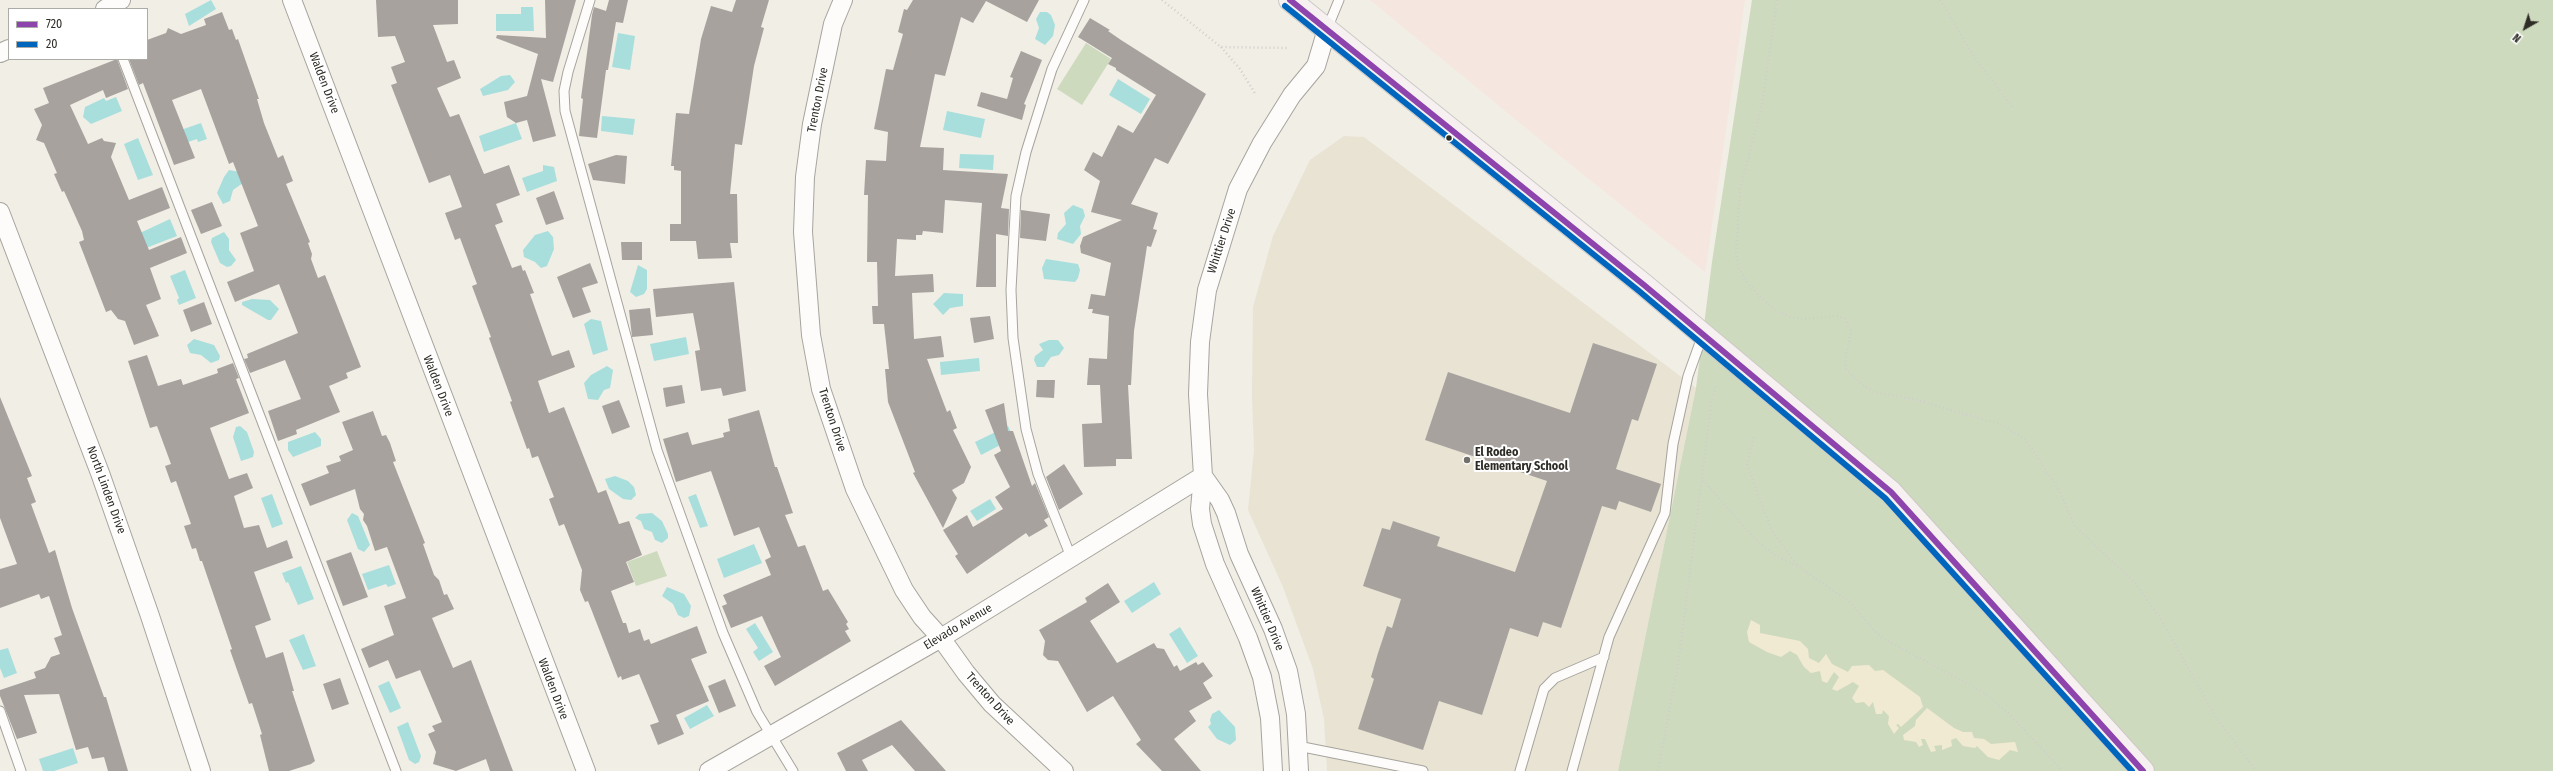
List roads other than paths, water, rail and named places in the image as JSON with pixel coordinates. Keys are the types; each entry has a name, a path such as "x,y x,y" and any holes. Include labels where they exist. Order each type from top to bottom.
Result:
{"main road":[{"path":"1290,0 1703,334 1891,492 2143,771"}],"street":[{"path":"107,8 121,0"},
{"name":"Walden Drive","path":"292,0 586,771"},
{"name":"Trenton Drive","path":"843,0 833,24 812,124 805,177 803,232 811,335 821,389 855,489 904,590 922,618 941,638 966,673 992,704 1064,771"},
{"name":"Whittier Drive","path":"1273,771 1270,718 1262,677 1248,638 1215,564 1202,524 1200,509 1203,476 1198,394 1200,342 1207,290 1238,189 1262,143 1292,95 1316,66 1327,29"},
{"name":"North Linden Drive","path":"0,212 100,473 150,616 201,771"},
{"name":"Elevado Avenue","path":"709,771 941,638 1203,476"},
{"name":"Whittier Drive","path":"1203,476 1220,500 1239,554 1273,629 1288,671 1296,714 1299,771"}],"lane":[{"path":"590,0 566,78 564,91 565,111 657,450 723,633 757,712 792,771"},
{"path":"1071,557 1038,474 1026,429 1013,338 1011,290 1016,196 1026,152 1052,69 1084,0"},
{"path":"1327,29 1339,0"},
{"path":"123,60 396,771"},
{"path":"1572,771 1609,637 1665,513 1673,444 1688,376 1703,334"},
{"path":"1520,771 1544,689 1554,678 1604,657"},
{"path":"0,711 21,771"},
{"path":"1298,746 1422,771"}],"water":[{"path":"211,0 216,9 189,26 185,14"},
{"path":"521,7 533,7 534,31 496,31 496,14 521,14"},
{"path":"1040,12 1047,12 1051,15 1055,25 1053,36 1045,45 1035,39 1039,28 1036,19"},
{"path":"618,33 635,36 630,70 612,67"},
{"path":"510,75 515,82 508,90 483,96 480,89 501,76"},
{"path":"1118,79 1150,99 1141,114 1109,95"},
{"path":"116,97 122,111 91,124 83,117 85,107 104,98 106,101"},
{"path":"947,111 985,119 981,138 943,130"},
{"path":"602,116 635,119 633,135 601,131"},
{"path":"201,123 207,139 198,142 197,139 179,145 175,132"},
{"path":"516,123 522,139 484,152 479,136"},
{"path":"138,138 153,175 138,180 124,144"},
{"path":"960,154 994,155 993,170 959,168"},
{"path":"543,165 554,167 557,181 527,192 522,178 543,171"},
{"path":"229,170 240,172 243,183 233,190 230,201 223,204 217,193"},
{"path":"1073,205 1083,209 1085,216 1080,226 1081,234 1073,244 1057,239 1058,233 1066,224 1064,213"},
{"path":"170,219 177,236 146,248 140,233"},
{"path":"548,231 553,237 554,249 547,266 541,268 535,262 524,257 523,250 535,235"},
{"path":"224,232 229,239 229,250 236,260 231,266 227,267 220,263 211,242 212,238"},
{"path":"1046,259 1078,264 1080,270 1078,278 1075,282 1044,279 1042,268"},
{"path":"638,265 647,270 647,289 644,294 636,297 630,292"},
{"path":"185,270 196,298 179,305 177,300 179,298 170,276"},
{"path":"944,293 963,294 963,306 950,308 943,315 933,304"},
{"path":"252,299 270,300 279,309 271,320 268,320 242,305 242,302"},
{"path":"591,319 601,321 608,350 593,355 584,324"},
{"path":"686,337 689,354 654,361 650,344"},
{"path":"194,339 214,345 220,356 219,360 211,363 201,355 190,353 187,345"},
{"path":"1049,340 1058,340 1064,348 1059,355 1051,357 1044,367 1037,367 1034,360 1035,356 1043,350 1039,344"},
{"path":"979,358 980,371 941,375 940,362"},
{"path":"607,366 613,370 610,388 604,390 598,400 588,399 584,383 591,375"},
{"path":"240,426 247,432 254,452 253,457 241,461 233,437 236,427"},
{"path":"1008,426 1014,438 981,455 975,442"},
{"path":"315,432 321,439 321,446 293,457 288,450 288,442"},
{"path":"615,476 628,481 634,487 636,495 631,500 623,499 609,489 605,479"},
{"path":"272,494 283,524 272,528 261,498"},
{"path":"696,494 708,526 700,528 688,497"},
{"path":"990,499 996,509 977,521 970,511"},
{"path":"352,513 358,516 370,545 364,552 358,549 347,520"},
{"path":"652,513 662,521 668,534 668,538 662,543 655,540 652,532 644,529 641,521 635,518 639,514"},
{"path":"754,544 762,563 724,578 717,559"},
{"path":"389,565 396,584 388,587 386,584 368,590 362,574"},
{"path":"301,566 314,599 298,605 288,582 286,583 282,573"},
{"path":"1154,582 1161,594 1132,613 1124,601"},
{"path":"667,587 684,594 691,606 689,616 684,618 678,615 673,604 662,596"},
{"path":"755,623 773,652 759,661 753,652 758,648 746,629"},
{"path":"1180,627 1198,656 1187,663 1169,634"},
{"path":"304,634 316,666 303,670 289,640"},
{"path":"8,648 17,673 4,678 0,668 0,650"},
{"path":"389,681 401,708 390,713 378,686"},
{"path":"707,705 714,716 690,729 684,718"},
{"path":"1219,710 1235,727 1236,740 1230,745 1217,739 1208,727 1211,724 1210,720 1212,714"},
{"path":"408,722 421,756 419,762 415,764 409,760 397,727"},
{"path":"73,748 78,763 54,771 43,771 39,759"}],"place":[{"name":"El Rodeo Elementary School","path":"1467,460"}]}
